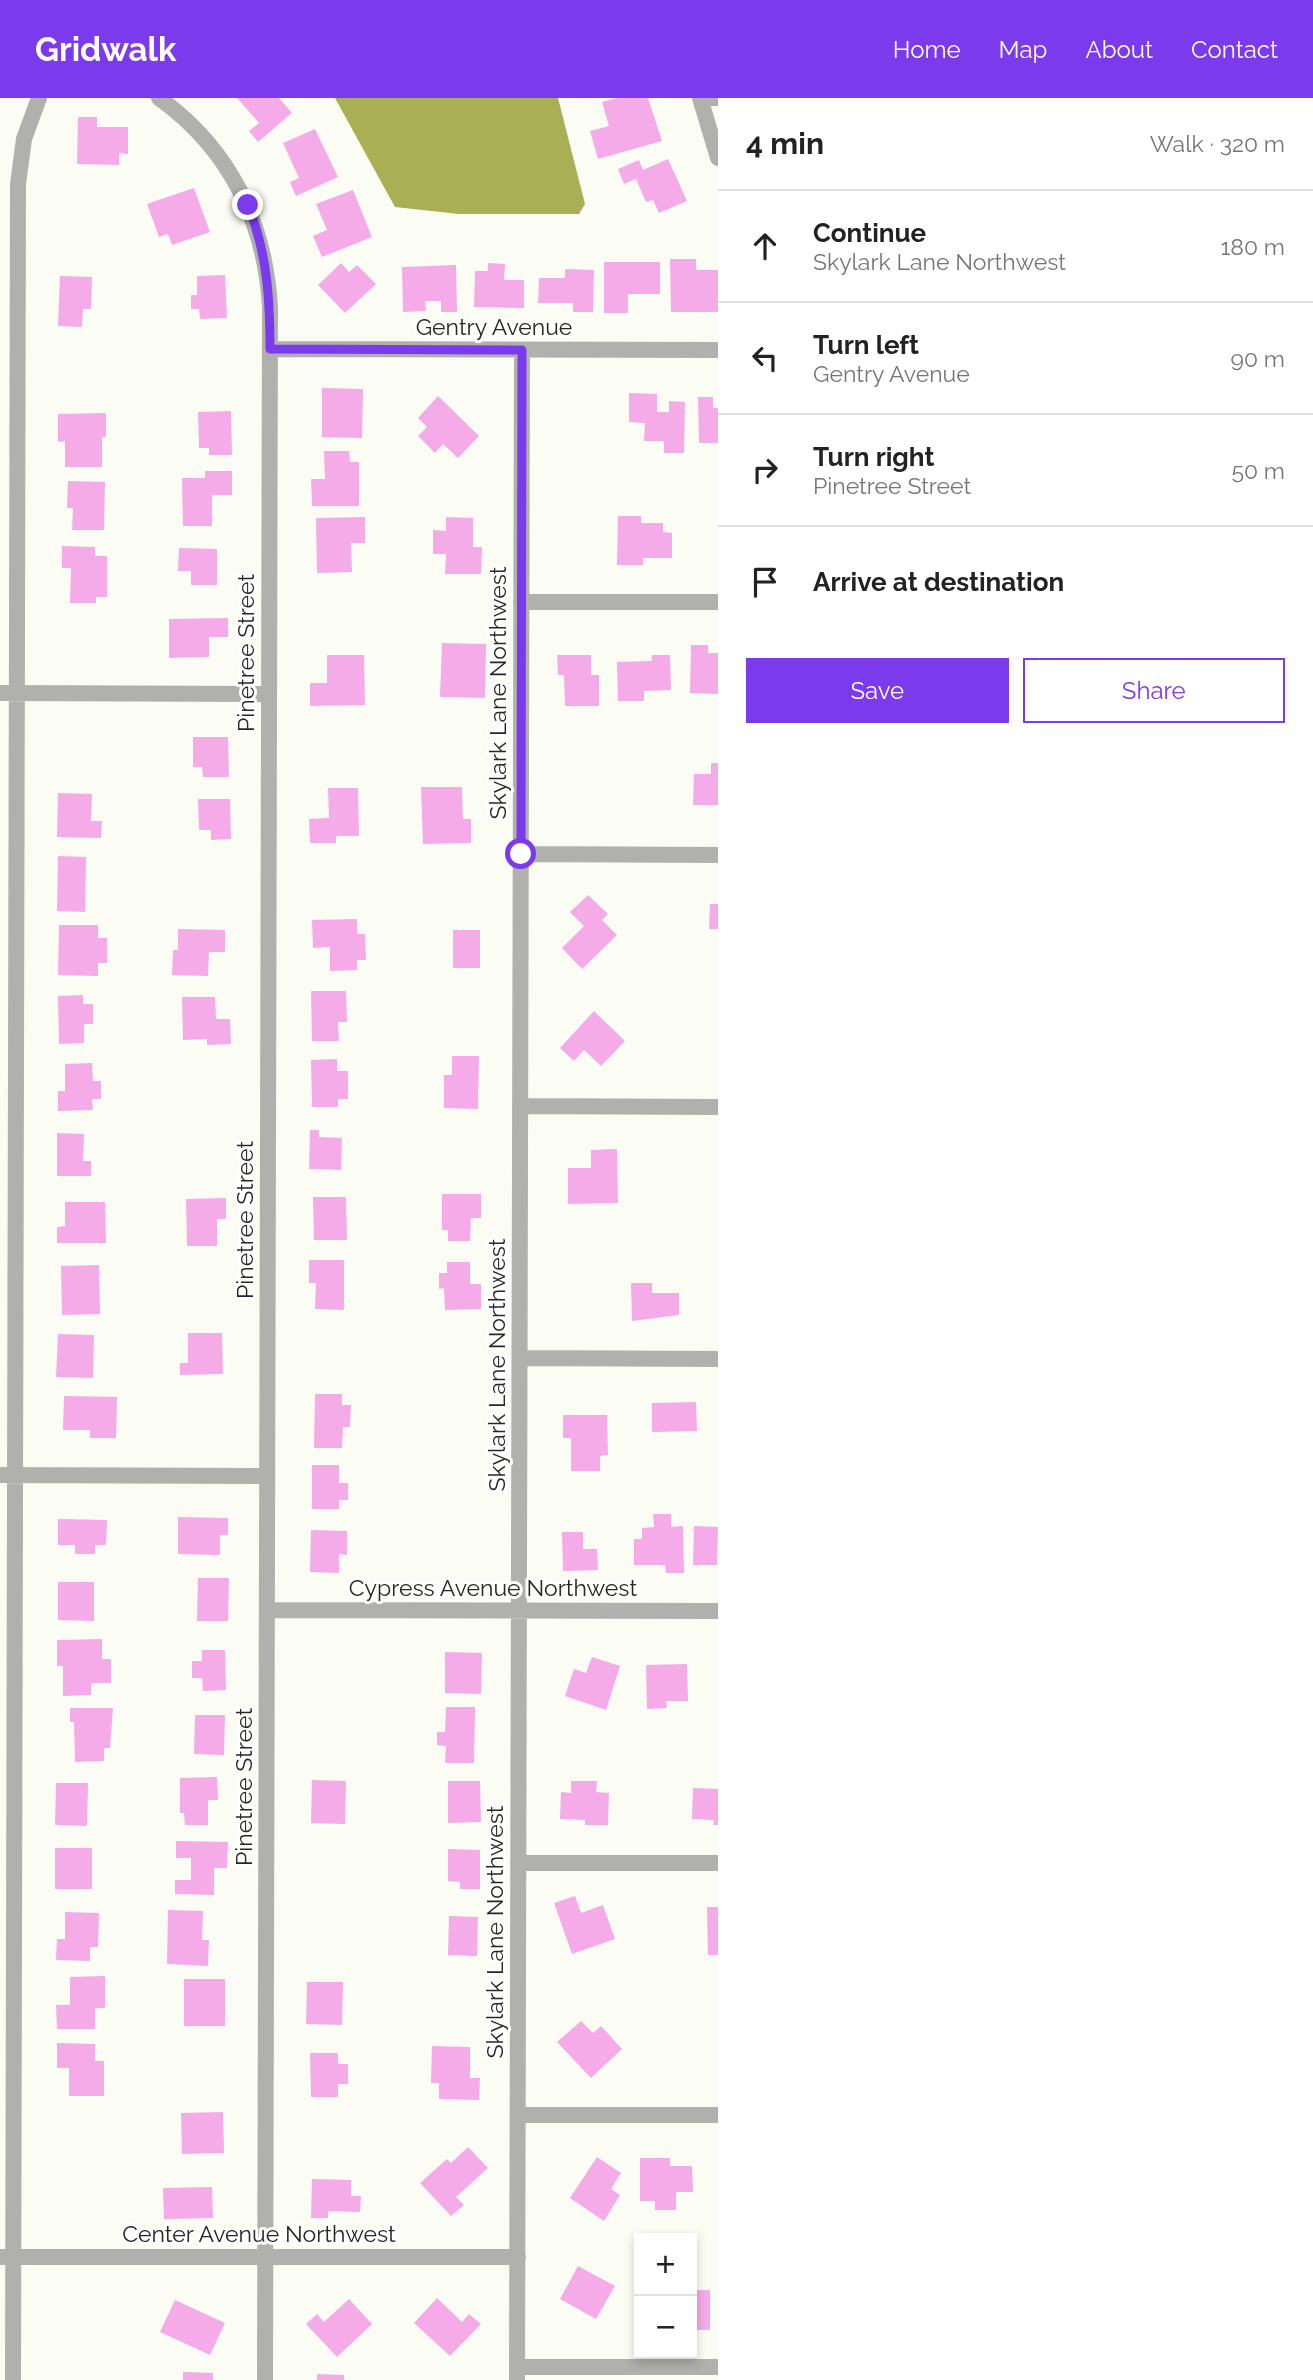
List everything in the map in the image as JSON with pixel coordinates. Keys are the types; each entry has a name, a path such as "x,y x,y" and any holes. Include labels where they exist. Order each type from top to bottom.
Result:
{"street":[{"path":"13,2380 7,2257 8,693 18,441 20,161 24,139 39,98"},
{"name":"Pinetree Street","path":"159,98 206,138 236,181 258,229 269,281 265,2380"},
{"path":"718,98 700,98 718,158"},
{"name":"Gentry Avenue","path":"270,349 718,350"},
{"name":"Skylark Lane Northwest","path":"517,2373 522,350"},
{"path":"0,441 18,441"},
{"path":"521,602 718,602"},
{"path":"8,693 269,694"},
{"path":"521,854 718,855"},
{"path":"520,1106 718,1107"},
{"path":"520,1358 718,1359"},
{"path":"8,1475 267,1476"},
{"name":"Cypress Avenue Northwest","path":"267,1610 718,1611"},
{"path":"518,1863 718,1863"},
{"path":"518,2115 718,2115"},
{"name":"Center Avenue Northwest","path":"7,2257 517,2258"},
{"path":"517,2373 718,2367"}],"shaded area":[{"path":"335,98 558,98 585,204 579,214 459,214 395,207"}],"building":[{"path":"237,98 279,98 292,113 258,142 249,131 259,123"},
{"path":"617,98 648,98 662,141 598,159 590,131 609,126 602,102"},
{"path":"78,117 97,117 97,127 128,127 128,154 119,153 119,165 77,164"},
{"path":"315,129 338,177 296,196 290,182 299,178 283,143"},
{"path":"668,159 687,201 659,213 653,200 646,202 636,179 624,184 618,169 639,160 643,170"},
{"path":"194,188 210,232 172,245 168,234 159,237 147,204"},
{"path":"353,190 372,237 322,257 313,236 327,230 316,204"},
{"path":"670,259 696,259 696,270 718,270 718,312 671,312"},
{"path":"604,262 660,262 660,294 628,294 628,313 604,313"},
{"path":"341,263 349,272 357,265 376,284 345,313 318,285"},
{"path":"488,263 505,264 504,280 524,280 524,308 474,307 475,271 488,271"},
{"path":"456,265 457,312 441,312 441,301 425,301 426,311 403,312 402,267"},
{"path":"565,269 594,270 593,312 573,312 573,303 538,303 539,278 565,278"},
{"path":"225,275 227,318 200,319 199,309 191,309 191,295 197,295 197,276"},
{"path":"60,276 92,277 91,309 83,309 82,327 58,326"},
{"path":"322,388 363,389 362,438 322,437"},
{"path":"629,393 657,394 657,412 669,412 669,401 685,402 684,453 664,453 664,441 644,441 645,423 629,422"},
{"path":"438,396 479,436 458,458 443,444 435,453 418,436 427,427 418,418"},
{"path":"698,397 713,397 713,408 718,408 718,443 699,443"},
{"path":"231,411 232,455 209,455 209,448 199,448 198,412"},
{"path":"106,413 106,437 102,437 102,467 65,467 65,441 58,442 58,414"},
{"path":"324,451 349,451 350,462 359,462 359,506 312,506 311,479 325,479"},
{"path":"205,471 232,471 232,495 212,495 212,526 183,526 182,478 205,478"},
{"path":"68,481 105,482 104,530 72,530 73,508 67,508"},
{"path":"618,516 641,516 641,523 663,523 663,532 672,533 672,558 643,558 643,565 617,565"},
{"path":"365,517 365,543 351,543 352,572 317,573 316,518"},
{"path":"446,517 473,518 473,547 482,547 481,574 445,574 446,554 433,554 433,530 446,531"},
{"path":"62,546 95,547 95,556 107,556 107,597 96,597 96,603 70,603 71,568 62,568"},
{"path":"179,548 217,549 217,585 191,585 191,571 178,571"},
{"path":"228,618 228,637 209,637 209,657 169,658 169,619"},
{"path":"442,643 486,644 485,698 440,697"},
{"path":"691,645 708,645 708,653 718,653 718,694 690,693"},
{"path":"327,655 364,655 365,705 310,706 310,683 327,683"},
{"path":"557,655 591,655 591,675 599,675 599,706 565,706 564,675 558,675"},
{"path":"652,655 670,655 671,690 644,691 644,701 618,701 617,662 652,661"},
{"path":"193,737 228,737 229,777 203,777 202,767 193,767"},
{"path":"711,763 718,763 718,805 693,805 694,774 711,774"},
{"path":"421,787 462,787 463,819 471,819 471,843 423,844"},
{"path":"328,788 358,788 359,836 336,836 336,843 310,843 309,819 329,818"},
{"path":"58,793 92,794 91,821 102,821 101,838 57,837"},
{"path":"198,799 230,799 231,839 211,840 211,830 199,830"},
{"path":"58,856 86,857 85,912 57,911"},
{"path":"588,895 608,914 602,920 617,935 582,969 562,948 584,926 570,912"},
{"path":"710,904 718,904 718,929 709,929"},
{"path":"357,919 357,934 365,934 366,960 357,960 357,970 330,971 330,947 313,948 312,920"},
{"path":"59,925 98,925 98,938 107,938 107,963 98,963 98,976 58,975"},
{"path":"178,929 225,930 225,952 209,952 208,976 172,975 173,950 178,950"},
{"path":"453,930 480,930 480,968 453,968"},
{"path":"311,991 346,991 347,1022 338,1022 339,1041 312,1041"},
{"path":"83,995 83,1004 93,1004 93,1024 84,1024 84,1043 59,1044 58,996"},
{"path":"182,997 215,997 216,1019 230,1019 231,1044 207,1045 207,1039 183,1040"},
{"path":"594,1011 625,1041 601,1066 584,1050 574,1061 560,1048"},
{"path":"452,1056 479,1056 478,1109 444,1108 444,1075 452,1075"},
{"path":"337,1059 337,1071 348,1071 348,1099 338,1099 338,1107 312,1107 311,1060"},
{"path":"92,1063 93,1081 101,1081 101,1099 92,1099 93,1110 58,1111 58,1091 65,1091 65,1064"},
{"path":"310,1130 319,1130 319,1137 342,1138 341,1170 309,1169"},
{"path":"57,1133 84,1134 83,1161 91,1161 91,1176 57,1176"},
{"path":"617,1149 618,1203 568,1204 568,1168 591,1168 591,1150"},
{"path":"442,1194 481,1194 481,1218 471,1218 470,1241 448,1241 448,1230 442,1230"},
{"path":"313,1197 346,1197 347,1240 314,1240"},
{"path":"226,1198 226,1219 217,1219 217,1246 187,1246 186,1199"},
{"path":"65,1202 105,1202 106,1243 57,1243 57,1227 65,1226"},
{"path":"309,1260 344,1260 344,1310 315,1309 316,1283 309,1283"},
{"path":"447,1262 470,1262 470,1284 481,1284 481,1309 445,1310 444,1288 439,1289 439,1273 447,1273"},
{"path":"99,1265 100,1314 62,1315 61,1266"},
{"path":"631,1283 652,1283 652,1293 679,1293 679,1315 632,1321"},
{"path":"188,1333 222,1333 223,1374 180,1375 180,1363 188,1363"},
{"path":"58,1334 94,1335 93,1378 56,1377"},
{"path":"315,1394 342,1394 342,1405 351,1405 350,1427 343,1427 342,1448 314,1448"},
{"path":"64,1396 117,1397 116,1438 90,1438 90,1430 63,1430"},
{"path":"696,1402 697,1431 652,1432 652,1403"},
{"path":"563,1415 607,1415 608,1455 600,1456 600,1471 571,1471 571,1438 563,1438"},
{"path":"312,1465 339,1465 339,1483 348,1483 348,1500 339,1500 339,1509 312,1509"},
{"path":"653,1514 671,1514 671,1527 683,1526 684,1573 666,1573 665,1565 634,1565 634,1539 642,1539 642,1528 654,1527"},
{"path":"178,1517 228,1518 228,1535 220,1535 220,1555 178,1554"},
{"path":"58,1519 107,1520 106,1545 95,1545 95,1554 75,1554 75,1545 58,1545"},
{"path":"694,1526 718,1527 717,1565 693,1565"},
{"path":"311,1530 347,1531 347,1555 339,1554 339,1573 310,1572"},
{"path":"562,1532 583,1532 583,1549 597,1549 598,1570 563,1571"},
{"path":"198,1578 229,1578 228,1621 197,1621"},
{"path":"58,1582 94,1582 94,1621 58,1620"},
{"path":"102,1639 102,1659 111,1659 111,1683 91,1683 91,1695 63,1696 63,1666 57,1666 57,1640"},
{"path":"202,1650 225,1650 226,1690 203,1691 202,1678 192,1678 192,1661 202,1661"},
{"path":"445,1652 482,1653 481,1694 445,1693"},
{"path":"592,1657 620,1666 606,1710 565,1696 574,1669 586,1673"},
{"path":"687,1664 688,1701 666,1701 667,1708 647,1709 646,1665"},
{"path":"446,1707 475,1707 474,1763 445,1763 446,1746 437,1745 437,1732 445,1732"},
{"path":"70,1708 113,1708 110,1748 104,1748 104,1761 75,1762 74,1722 70,1722"},
{"path":"195,1715 225,1715 224,1755 194,1754"},
{"path":"217,1777 218,1800 208,1800 208,1825 185,1825 184,1813 180,1813 180,1778"},
{"path":"312,1780 346,1781 345,1824 311,1823"},
{"path":"448,1781 480,1781 481,1822 448,1823"},
{"path":"571,1781 597,1781 596,1792 609,1793 608,1825 585,1825 585,1820 560,1819 561,1792 571,1793"},
{"path":"56,1783 88,1783 87,1826 55,1825"},
{"path":"693,1788 718,1789 718,1825 713,1825 714,1820 692,1819"},
{"path":"176,1841 228,1842 227,1868 214,1868 214,1895 175,1894 175,1880 191,1880 191,1858 176,1858"},
{"path":"55,1848 92,1848 92,1889 55,1889"},
{"path":"448,1849 480,1850 480,1889 460,1889 460,1882 448,1881"},
{"path":"575,1896 581,1913 603,1905 615,1939 572,1954 554,1903"},
{"path":"707,1907 718,1907 718,1955 708,1955"},
{"path":"168,1910 203,1911 202,1940 209,1940 208,1966 167,1964"},
{"path":"65,1912 99,1913 98,1947 90,1947 90,1961 56,1960 57,1939 65,1939"},
{"path":"449,1916 478,1917 477,1956 448,1955"},
{"path":"105,1976 105,2008 95,2008 95,2029 57,2029 56,2005 70,2005 70,1977"},
{"path":"184,1979 225,1979 225,2026 184,2026"},
{"path":"307,1982 343,1982 342,2025 306,2024"},
{"path":"581,2021 593,2033 601,2026 622,2049 591,2078 557,2042"},
{"path":"57,2043 95,2044 95,2061 104,2061 104,2096 69,2096 69,2068 57,2068"},
{"path":"432,2046 470,2047 470,2078 480,2078 479,2100 439,2099 439,2083 431,2083"},
{"path":"310,2053 338,2053 338,2064 348,2064 348,2084 338,2084 338,2097 311,2097"},
{"path":"223,2112 224,2153 182,2154 181,2113"},
{"path":"468,2147 488,2168 456,2197 464,2205 451,2216 420,2183 447,2159 451,2163"},
{"path":"597,2157 621,2173 611,2189 620,2195 604,2221 570,2198"},
{"path":"640,2158 670,2158 670,2166 692,2166 693,2192 676,2192 676,2210 655,2210 655,2201 640,2201"},
{"path":"312,2179 351,2180 351,2196 361,2196 360,2212 328,2211 328,2218 311,2218"},
{"path":"212,2187 213,2218 164,2219 163,2188"},
{"path":"578,2266 615,2286 596,2319 560,2299"},
{"path":"697,2290 710,2290 710,2330 697,2330"},
{"path":"437,2298 462,2322 469,2314 481,2324 450,2356 414,2323"},
{"path":"349,2299 372,2324 337,2357 306,2324 317,2314 324,2322"},
{"path":"175,2300 225,2323 210,2355 160,2332"},
{"path":"183,2372 213,2373 213,2380 183,2380"},
{"path":"317,2374 344,2375 344,2380 317,2380"}],"route":[{"path":"248,205 258,229 269,281 270,349 522,350 521,854"}]}
